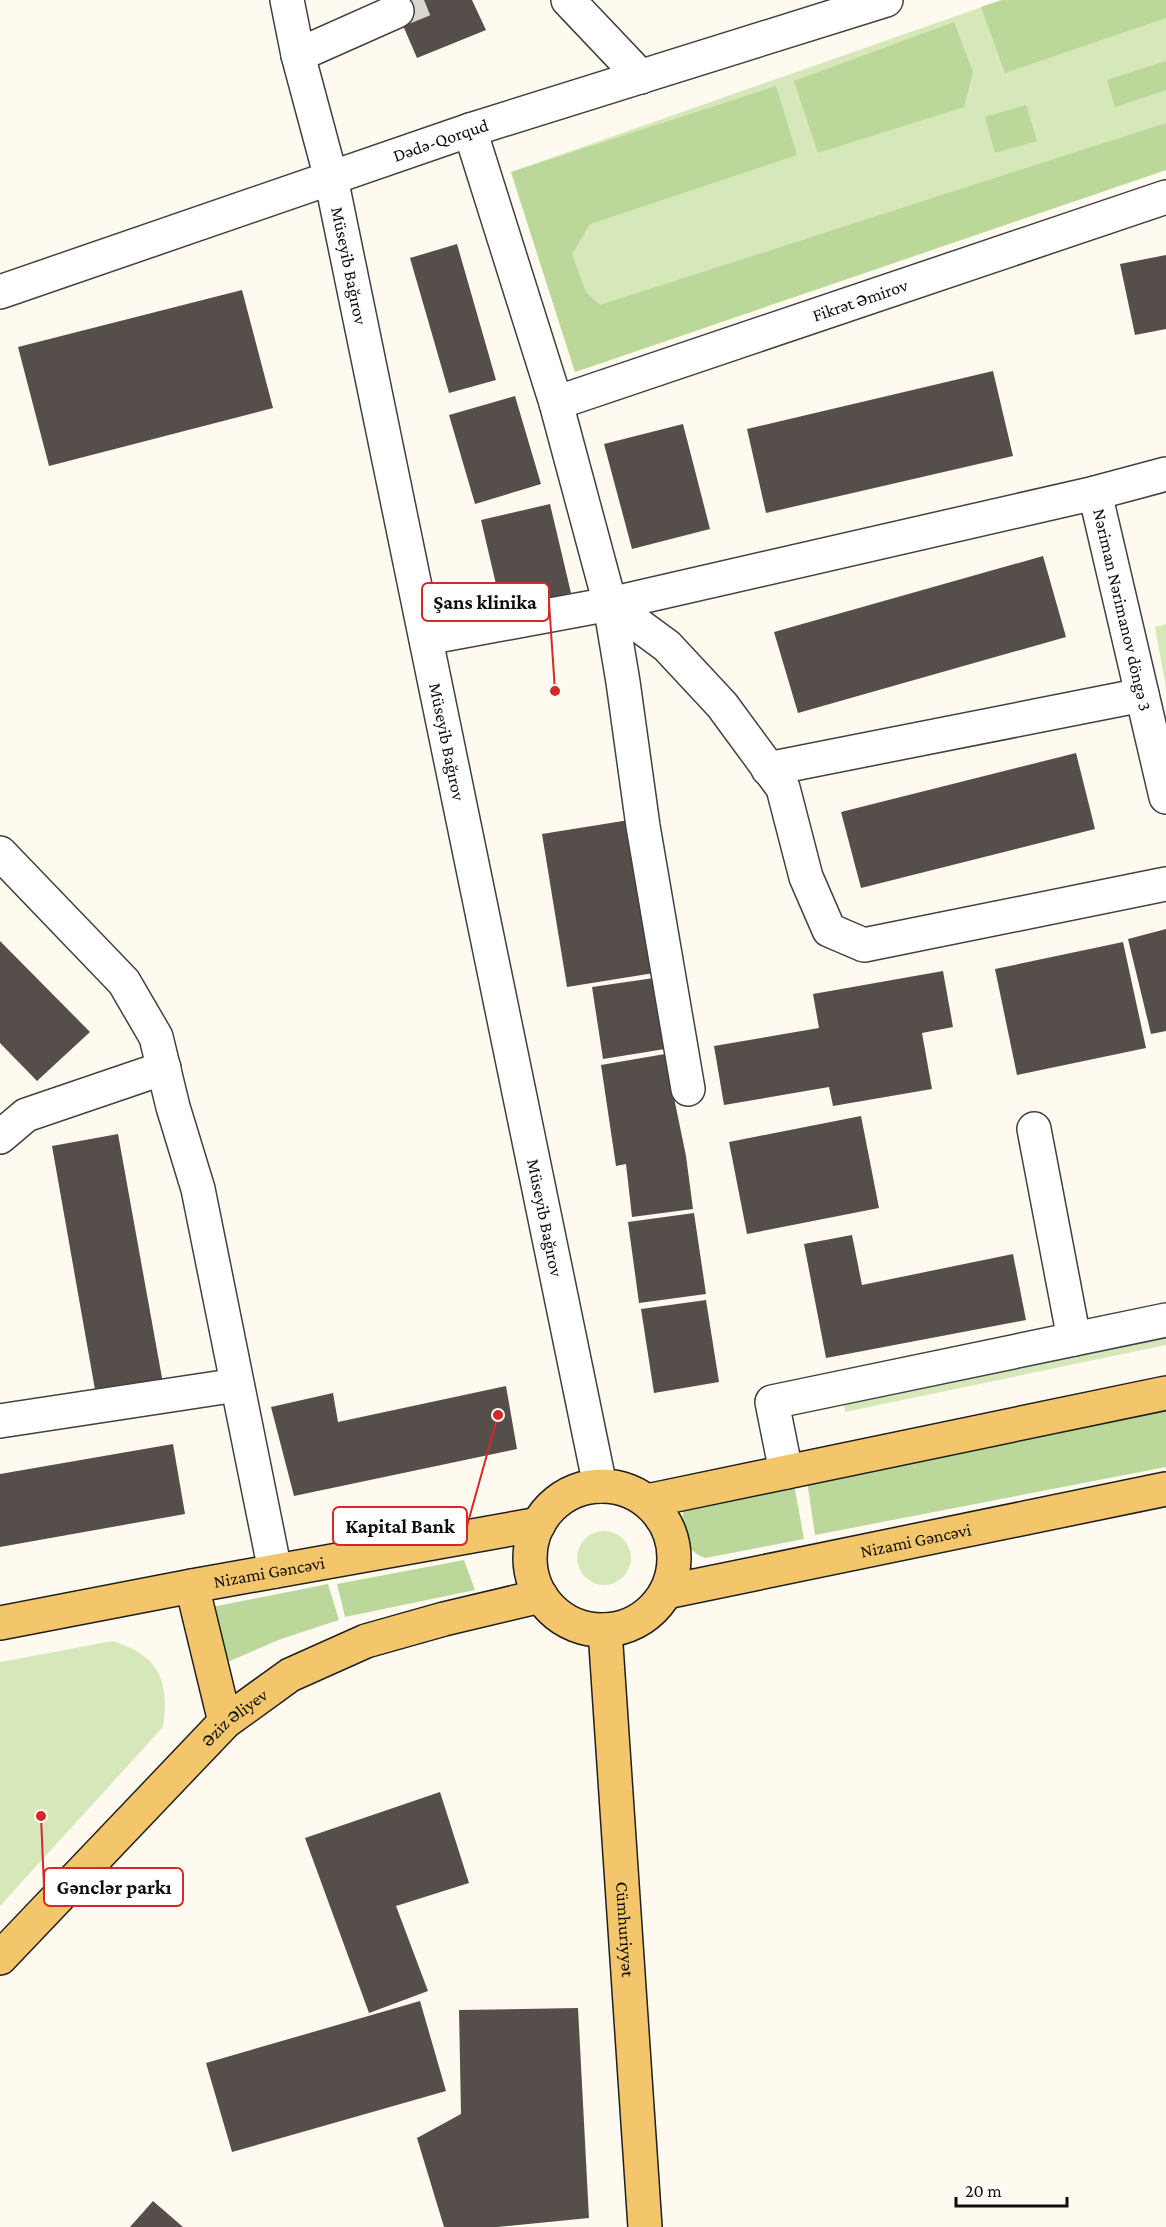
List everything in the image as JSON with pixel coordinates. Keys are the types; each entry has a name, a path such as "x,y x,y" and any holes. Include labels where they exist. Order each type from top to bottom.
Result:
{"main road":[{"path":"647,1501 1166,1393"},
{"path":"600,1486 625,1489 647,1501 664,1520 673,1543 674,1568 666,1592 651,1612 630,1625 605,1630 580,1627 558,1615 541,1596 530,1572 531,1548 539,1524 554,1504 576,1491 600,1486"},
{"name":"Nizami Gəncəvi","path":"666,1592 1166,1489"},
{"name":"Nizami Gəncəvi","path":"0,1623 539,1524"},
{"path":"192,1586 225,1722"},
{"name":"Əziz Əliyev","path":"0,1958 225,1722 290,1675 366,1641 444,1619 541,1596"},
{"name":"Cümhuriyyət","path":"605,1630 645,2227"}],"street":[{"name":"Müseyib Bağırov","path":"287,0 298,55 331,178 600,1486"},
{"path":"568,0 641,77"},
{"name":"Dədə-Qorqud","path":"0,292 470,130 886,0"},
{"path":"298,55 397,11"},
{"path":"470,130 555,403 610,604 643,826 688,1089"},
{"name":"Fikrət Əmirov","path":"555,403 1166,197"},
{"path":"426,638 610,604 1095,493 1166,474"},
{"name":"Nəriman Nərimanov döngə 3","path":"1095,493 1166,797"},
{"path":"610,604 667,646 722,705 783,788 806,877 829,930 864,945 1166,884"},
{"path":"768,769 1142,695"},
{"path":"0,853 124,982 156,1037 173,1107 198,1189 275,1571"},
{"path":"0,1137 26,1115 164,1068"},
{"path":"1034,1129 1074,1339"},
{"path":"786,1472 772,1402 1166,1320"},
{"path":"0,1421 237,1385"}],"green space":[{"path":"1002,0 1166,0 1166,170 575,372 511,172"},
{"path":"1002,0 1166,0 1166,18 1005,73 981,7"},
{"path":"954,22 973,72 964,107 818,153 794,81"},
{"path":"1166,61 1166,90 1115,107 1107,80"},
{"path":"776,86 797,155 590,224 572,254 586,292 600,305 1166,123 1166,170 575,372 511,172"},
{"path":"1026,105 1037,141 995,153 985,117"},
{"path":"1166,624 1166,688 1155,627"},
{"path":"1166,1338 1166,1345 845,1412 844,1404"},
{"path":"1166,1409 1166,1467 815,1535 807,1481"},
{"path":"794,1484 804,1539 705,1558 687,1544 682,1523 684,1507"},
{"path":"599,1531 609,1531 619,1535 627,1543 631,1558 627,1573 619,1581 609,1585 599,1585 589,1581 581,1573 577,1563 577,1553 581,1543 589,1535"},
{"path":"464,1560 475,1590 345,1617 337,1584"},
{"path":"328,1584 339,1620 281,1639 225,1663 212,1607"},
{"path":"113,1641 141,1654 158,1672 165,1696 163,1727 0,1906 0,1662"}],"building":[{"path":"392,0 472,0 486,30 417,58"},
{"path":"457,244 496,380 449,393 410,258"},
{"path":"1166,255 1166,329 1135,335 1120,264"},
{"path":"242,290 273,408 49,466 18,347"},
{"path":"993,371 1013,456 766,513 747,429"},
{"path":"515,396 541,484 475,504 449,415"},
{"path":"683,424 710,529 632,549 604,444"},
{"path":"550,504 571,593 502,610 481,520"},
{"path":"1043,556 1066,637 798,713 774,632"},
{"path":"1076,753 1095,829 861,888 841,812"},
{"path":"629,820 654,973 567,987 542,834"},
{"path":"1166,929 1166,1031 1151,1034 1128,939"},
{"path":"0,941 90,1032 37,1081 0,1043"},
{"path":"1123,942 1146,1048 1017,1075 995,969"},
{"path":"943,971 953,1027 922,1033 932,1089 833,1106 829,1087 724,1105 714,1046 819,1028 813,994"},
{"path":"654,978 665,1049 603,1059 592,987"},
{"path":"665,1054 686,1156 693,1209 632,1217 626,1164 616,1166 601,1065"},
{"path":"861,1116 879,1208 747,1234 729,1142"},
{"path":"118,1134 164,1389 97,1401 52,1146"},
{"path":"694,1213 706,1294 639,1303 628,1222"},
{"path":"852,1235 862,1285 1013,1254 1026,1320 826,1358 804,1244"},
{"path":"706,1300 719,1382 654,1393 641,1309"},
{"path":"506,1386 517,1449 294,1496 271,1407 333,1393 338,1422"},
{"path":"173,1444 185,1514 0,1547 0,1474"},
{"path":"440,1792 469,1883 396,1906 428,1991 369,2013 305,1838"},
{"path":"420,2001 446,2091 232,2152 206,2063"},
{"path":"578,2008 589,2218 497,2227 444,2227 417,2138 461,2114 459,2010"},
{"path":"153,2201 183,2227 130,2227"}],"tunnel":[{"path":"397,11 424,0"}],"place":[{"name":"Şans klinika","path":"555,691"},
{"name":"Kapital Bank","path":"498,1415"},
{"name":"Gənclər parkı","path":"41,1816"}]}
